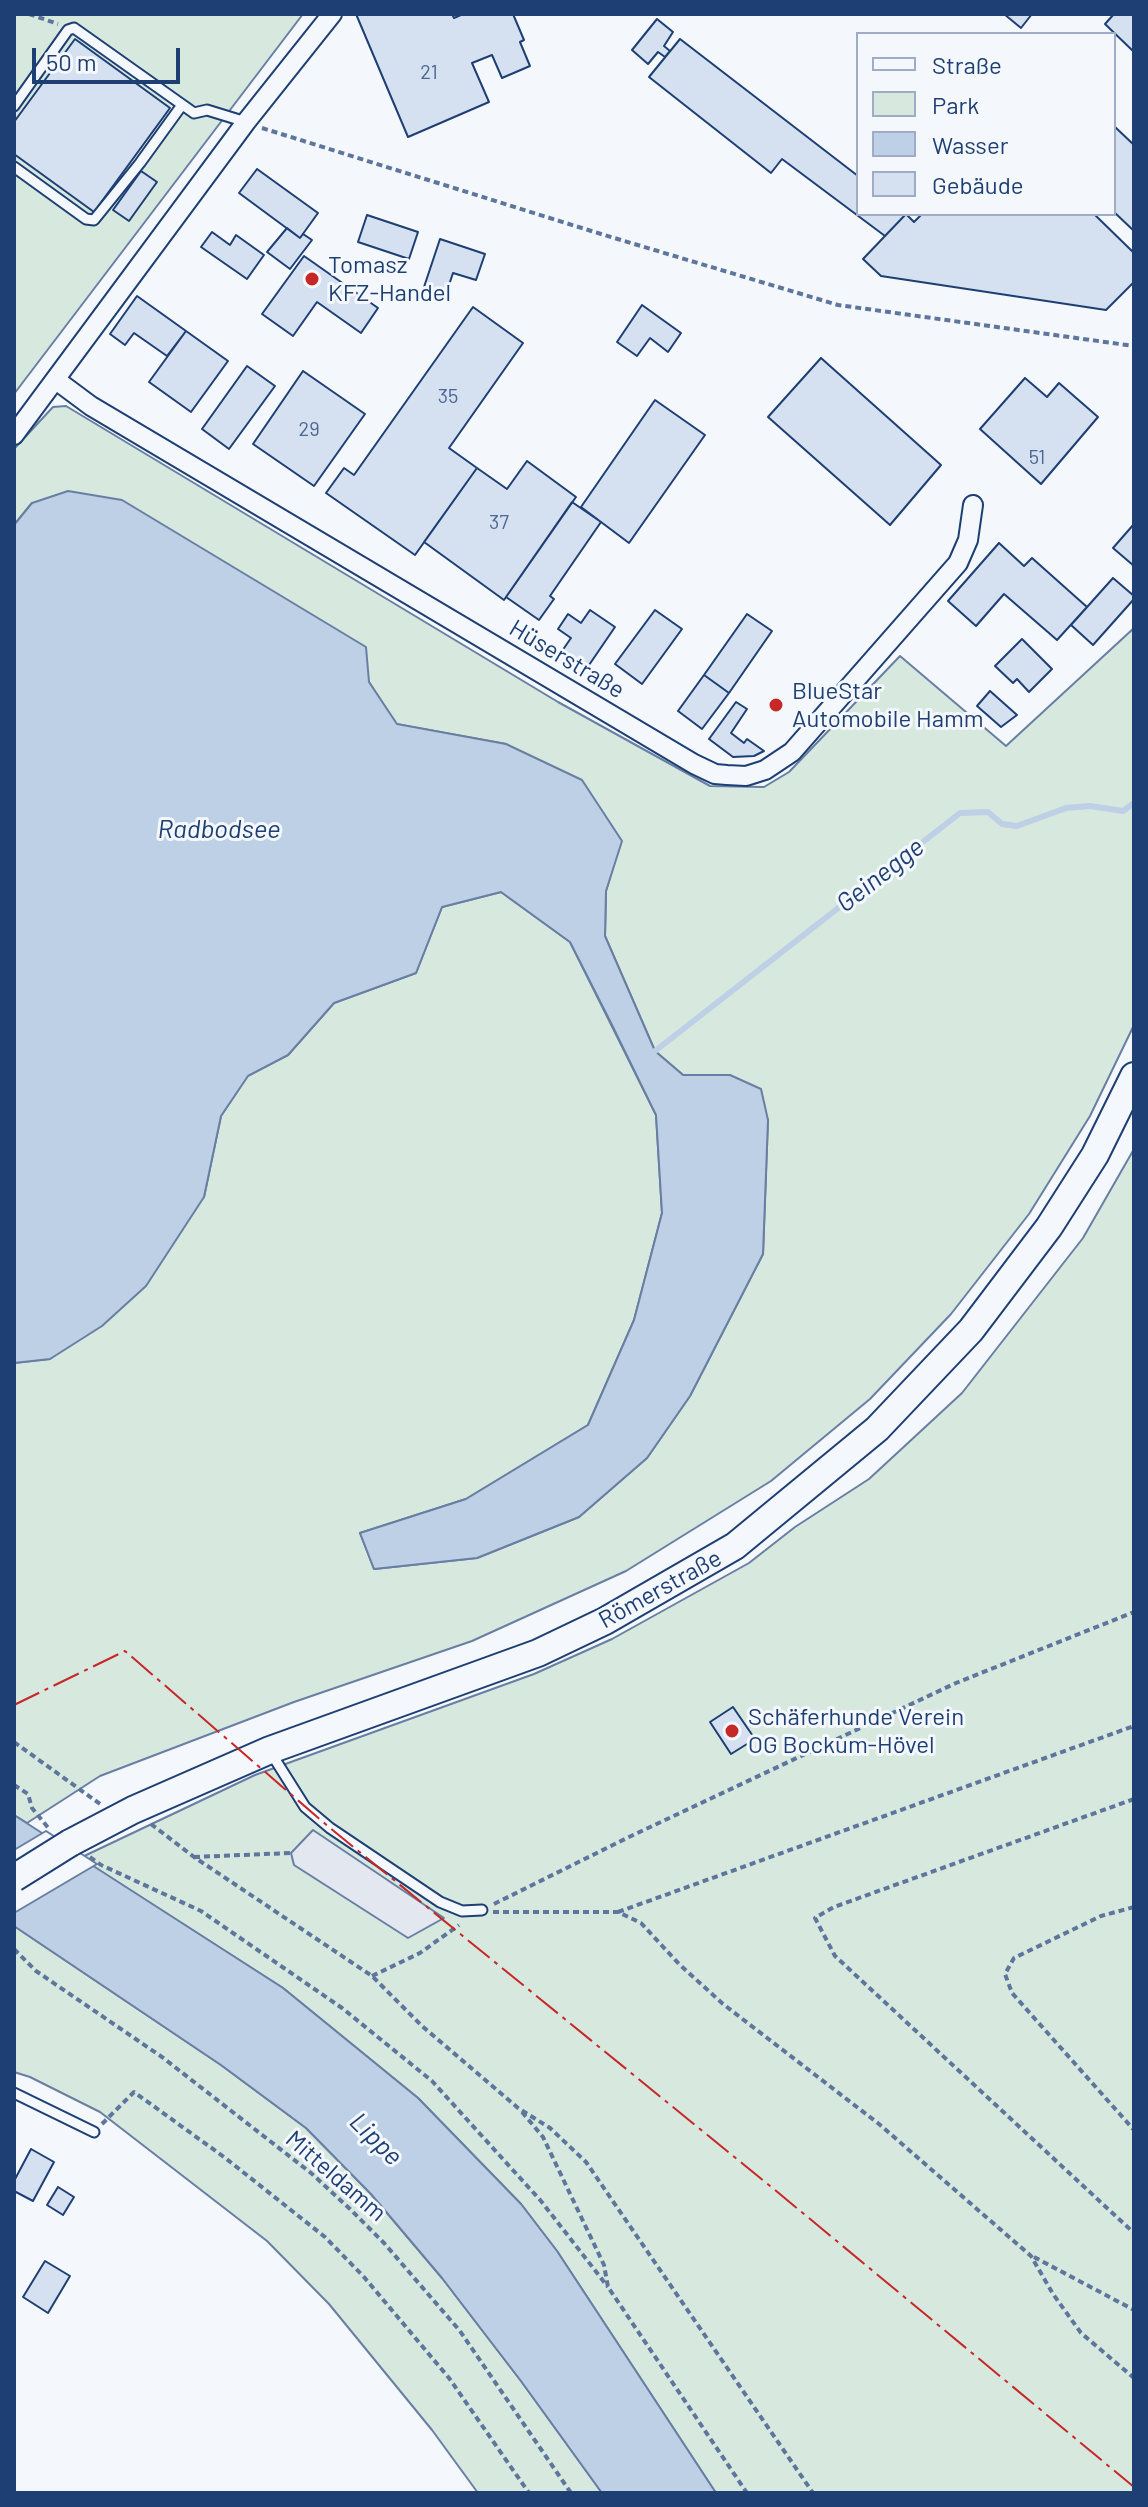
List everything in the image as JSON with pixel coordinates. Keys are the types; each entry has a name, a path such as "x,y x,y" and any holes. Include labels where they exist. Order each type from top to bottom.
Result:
{"main road":[{"name":"Römerstraße","path":"14,1878 70,1843 126,1814 270,1750 538,1653 605,1621 735,1546 877,1429 971,1330 1049,1227 1095,1155 1134,1076"}],"street":[{"path":"14,435 246,122 332,14"},
{"name":"Hüserstraße","path":"56,380 91,406 715,774 737,776 756,773 776,765 792,752 958,563 968,540 973,505"}],"lane":[{"path":"14,106 72,28 194,113 207,110 246,122"},
{"path":"14,167 86,219 94,220 182,105"},
{"path":"270,1750 305,1807 330,1828 440,1902 462,1911 482,1910"},
{"path":"14,2093 94,2132"}],"path":[{"path":"29,14 72,28"},
{"path":"246,122 838,305 1134,346"},
{"path":"372,1976 420,1953 482,1910 665,1819 956,1683 1134,1612"},
{"path":"482,1910 499,1913 618,1912 1134,1726"},
{"path":"14,1742 372,1976 422,2026 518,2108 550,2128 586,2162 813,2493"},
{"path":"14,1785 28,1794 32,1808 46,1827"},
{"path":"1134,1799 834,1907 815,1918 835,1956 1134,2233"},
{"path":"194,1857 291,1853"},
{"path":"101,1865 201,1911 342,2008 432,2081 541,2201 608,2287 747,2493"},
{"path":"1134,1907 1101,1916 1014,1958 1005,1974 1012,1993 1134,2130"},
{"path":"618,1912 641,1923 679,1964 723,2004 879,2124 1031,2256 1134,2310"},
{"name":"Mitteldamm","path":"14,1949 36,1971 162,2057 311,2173 350,2209 384,2243 460,2331 571,2493"},
{"path":"94,2132 134,2092 224,2157 325,2237 364,2277 449,2378 529,2493"},
{"path":"518,2108 543,2137 604,2265 608,2287"},
{"path":"1031,2256 1081,2333 1134,2378"}],"green space":[{"path":"14,14 303,14 14,394"},
{"path":"66,406 558,702 710,786 764,787 789,772 900,656 1006,746 1134,628 1134,1025 1090,1116 1029,1214 951,1314 870,1399 771,1481 626,1571 472,1641 294,1702 100,1776 27,1823 14,1815 14,1363 50,1359 204,1197 221,1116 248,1075 288,1055 334,1003 416,973 442,907 501,892 570,942 656,1115 662,1213 634,1320 588,1425 466,1499 360,1533 374,1569 477,1558 579,1517 647,1458 690,1396 763,1254 768,1120 730,1075 683,1075 655,1051 605,936 606,891 621,841 506,744 396,724 369,682 32,503 14,525 14,449 53,407"},
{"path":"1134,1149 1134,2493 716,2493 557,2251 521,2204 418,2098 283,1988 80,1858 255,1775 534,1674 612,1639 749,1563 795,1527 869,1479 962,1393 1083,1238"},
{"path":"14,1926 221,2065 306,2128 371,2194 442,2278 602,2493 478,2493 432,2430 329,2304 267,2241 100,2112 14,2072"}],"shaded area":[{"path":"313,1830 444,1918 408,1938 294,1865 291,1853"}],"water":[{"name":"Radbodsee","path":"68,491 122,500 366,647 369,682 397,724 506,744 582,780 622,841 606,891 605,936 655,1051 683,1075 730,1075 761,1089 768,1120 763,1254 690,1396 647,1458 579,1517 477,1558 374,1569 360,1533 466,1499 588,1425 634,1320 662,1213 656,1115 611,1023 570,942 501,892 442,907 416,973 334,1003 288,1055 248,1076 221,1116 204,1197 146,1286 102,1326 50,1359 14,1363 14,525 32,503"},
{"name":"Lippe","path":"14,1815 283,1988 418,2098 521,2204 557,2251 716,2493 602,2493 442,2278 371,2194 306,2128 221,2065 14,1926"}],"pier":[{"path":"46,1831 97,1864 14,1913 14,1850"}],"building":[{"path":"356,14 452,14 454,18 463,14 513,14 530,66 502,78 492,55 472,63 489,102 408,137"},
{"path":"1004,14 1032,14 1021,28"},
{"path":"1114,14 1134,14 1134,52 1116,32 1105,24"},
{"path":"657,19 673,32 664,46 670,51 665,57 658,52 648,64 632,50"},
{"path":"75,39 170,108 94,212 14,154 14,122"},
{"path":"680,39 856,174 856,214 782,159 771,173 649,77"},
{"path":"1116,128 1134,145 1134,231 1116,214"},
{"path":"257,169 318,213 300,238 239,193"},
{"path":"141,171 157,182 129,221 113,210"},
{"path":"367,215 418,232 409,259 358,242"},
{"path":"858,216 904,216 885,236"},
{"path":"904,216 914,222 920,216 1096,216 1134,253 1134,282 1106,310 881,276 863,259"},
{"path":"287,228 300,238 303,234 312,240 290,269 267,252"},
{"path":"212,232 230,245 236,235 264,255 247,279 201,247"},
{"path":"440,239 485,254 476,280 453,273 446,294 424,287"},
{"name":"Tomasz KFZ-Handel","path":"304,256 378,308 361,333 317,302 293,336 262,314"},
{"path":"137,296 186,331 167,356 134,333 125,345 110,334"},
{"path":"642,305 681,333 668,352 650,338 637,356 617,342"},
{"path":"473,307 523,343 449,448 477,468 415,555 326,493 344,468 354,475"},
{"path":"186,331 228,361 191,412 149,382"},
{"path":"821,358 941,465 890,525 768,417"},
{"path":"247,366 275,386 229,449 202,429"},
{"path":"303,371 365,414 314,486 253,444"},
{"path":"1025,378 1047,397 1059,383 1098,417 1041,484 980,429"},
{"path":"655,400 705,435 629,543 581,507"},
{"path":"527,461 576,497 504,600 424,542 477,468 507,489"},
{"path":"572,502 601,522 550,596 554,599 539,620 506,597"},
{"path":"1134,524 1134,566 1113,548"},
{"path":"999,543 1024,566 1032,558 1087,607 1057,640 1004,594 976,626 948,601"},
{"path":"1113,578 1134,599 1093,645 1071,625"},
{"path":"590,610 615,627 587,668 562,651 571,638 558,629 568,614 581,623"},
{"path":"655,610 682,629 642,684 615,664"},
{"path":"747,614 772,631 729,693 704,675"},
{"path":"1022,639 1052,669 1029,692 1017,679 1013,683 995,666"},
{"path":"704,675 729,693 702,729 678,711"},
{"path":"990,691 1017,715 1001,727 977,706"},
{"path":"736,702 747,709 731,733 744,743 747,739 764,751 754,756 733,757 709,739"},
{"name":"Schäferhunde Verein OG Bockum-Hövel","path":"733,1707 755,1739 731,1754 710,1722"},
{"path":"31,2149 54,2162 33,2201 14,2191 14,2181"},
{"path":"58,2187 74,2197 63,2215 47,2205"},
{"path":"45,2261 70,2276 48,2313 23,2297"}],"waterway":[{"name":"Geinegge","path":"655,1051 960,813 988,812 1002,824 1017,826 1066,808 1090,806 1123,811 1134,803"}],"power":[{"path":"14,1705 125,1651 330,1828 1134,2487"}],"place":[{"name":"Tomasz KFZ-Handel","path":"312,279"},
{"name":"BlueStar Automobile Hamm","path":"776,705"},
{"name":"Schäferhunde Verein OG Bockum-Hövel","path":"732,1731"}]}
